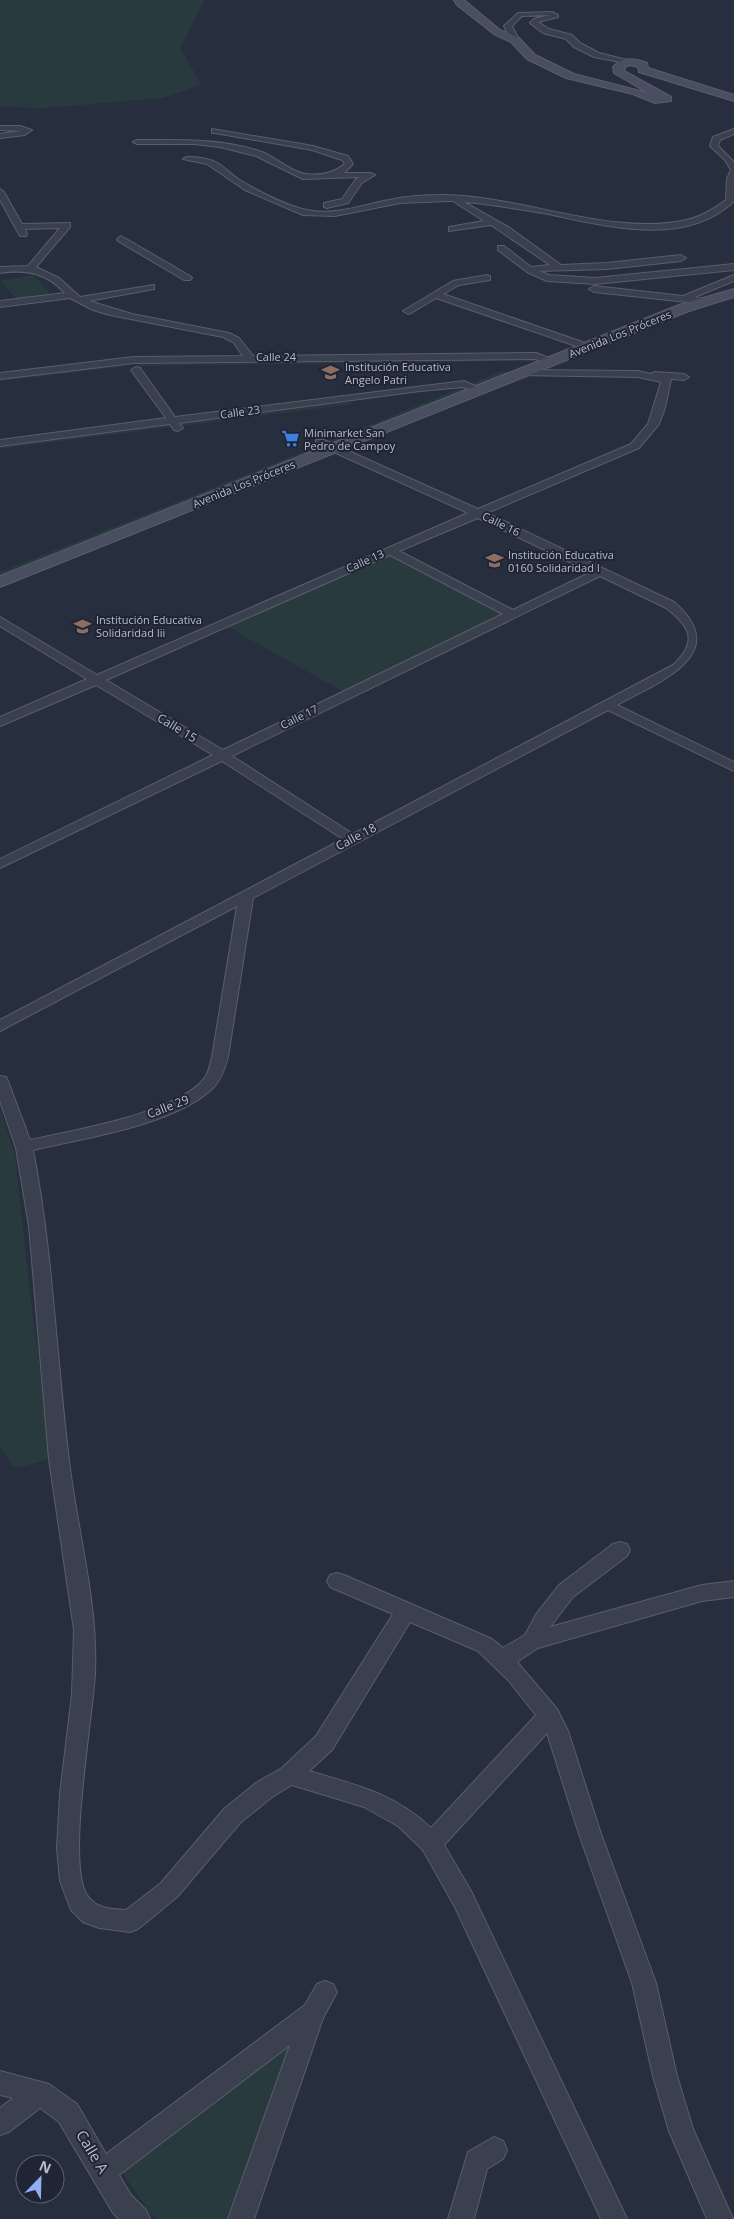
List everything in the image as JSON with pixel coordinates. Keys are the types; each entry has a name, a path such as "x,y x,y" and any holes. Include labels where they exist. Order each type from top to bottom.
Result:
{"main road":[{"path":"459,0 497,32 515,40 531,57 553,66 570,76 637,92 655,100 665,100 646,86 619,73 618,67 624,63 631,62 642,65 643,70 651,74 678,79 698,88 732,97"},
{"name":"Avenida Los Próceres","path":"0,582 479,390 573,341 654,310 706,301 734,293"},
{"name":"Avenida Los Próceres","path":"0,568 464,384 528,365 552,361 588,347 681,304"}],"street":[{"path":"515,40 508,26 520,14 550,13 556,16 542,18 534,22 546,31 569,37 577,45 597,55 631,62"},
{"path":"0,128 28,130 0,136"},
{"path":"187,159 211,163 224,170 233,179 303,212 321,213 352,210 414,199 453,198 544,212 604,224 668,226 704,217 721,209 730,201 731,179 734,170 728,159 714,146 716,139 734,130"},
{"path":"214,131 313,148 345,158 349,164 336,176"},
{"path":"137,142 194,142 220,145 259,154 303,177 371,176 359,181 345,201 310,208 303,212"},
{"path":"0,192 21,230 67,225 31,268"},
{"path":"453,198 507,230 560,268"},
{"path":"452,229 491,222"},
{"path":"121,239 187,278"},
{"path":"502,248 530,270 547,278 595,281 734,267"},
{"path":"530,270 607,266 681,258"},
{"path":"0,270 31,268 49,274 75,298 115,312 226,335 236,340 249,357"},
{"path":"408,311 456,283 487,278"},
{"path":"539,286 600,289 681,304 734,278"},
{"path":"0,304 75,298 151,287"},
{"path":"436,295 588,347"},
{"name":"Calle 24","path":"0,376 134,360 249,357 528,365"},
{"path":"528,365 684,377"},
{"name":"Calle 24","path":"0,385 136,370 528,365"},
{"path":"136,370 176,424"},
{"name":"Calle 13","path":"0,722 477,513 635,446 649,433 655,422 667,380 651,375"},
{"name":"Calle 23","path":"0,451 355,396 464,384 479,390"},
{"name":"Calle 23","path":"0,443 441,393 456,399"},
{"name":"Calle 16","path":"320,442 477,513 670,605 684,614 696,635"},
{"path":"390,551 512,614"},
{"name":"Calle 17","path":"0,864 600,572"},
{"name":"Calle 15","path":"0,621 221,755 352,839"},
{"name":"Calle 18","path":"0,1026 677,668 686,661 695,645 696,635"},
{"path":"608,705 734,767"},
{"name":"Calle 29","path":"24,1147 142,1118 196,1096 210,1082 217,1065 223,1041 246,897"},
{"path":"0,1081 24,1147 40,1252 59,1461 77,1577 85,1652 84,1683 72,1781 68,1842 71,1882 81,1906 94,1917 130,1921 169,1890 232,1816 264,1790 290,1775 324,1743 405,1612"},
{"path":"532,1640 566,1590 620,1550"},
{"path":"337,1581 485,1645 502,1660 549,1716 558,1731 590,1834 644,1983 665,2076 682,2131 720,2219"},
{"path":"502,1660 532,1640 702,1593 734,1589"},
{"path":"431,1843 549,1716"},
{"path":"290,1775 370,1799 406,1819 431,1843 463,1899 614,2219"},
{"path":"241,2219 313,2013 325,1992"},
{"path":"104,2171 313,2013"},
{"name":"Calle A","path":"0,2083 40,2094 68,2113 122,2204 137,2219"},
{"path":"0,2123 40,2094"},
{"path":"461,2219 477,2162 494,2150"}],"shaded area":[{"path":"0,0 204,0 180,48 202,85 162,98 45,108 0,107"},
{"path":"33,275 50,293 17,299 0,281"},
{"path":"517,359 512,361 139,366 136,361"},
{"path":"119,363 122,367 0,381 0,377"},
{"path":"502,371 511,373 335,445 327,442"},
{"path":"349,400 353,404 182,426 179,422"},
{"path":"169,423 172,427 0,449 0,445"},
{"path":"320,445 327,448 0,579 0,572"},
{"path":"388,554 503,614 344,692 226,626"},
{"path":"0,1110 15,1154 31,1303 53,1458 13,1467 0,1447"},
{"path":"286,2046 290,2051 228,2219 157,2219 151,2215 121,2170"}],"place":[{"name":"Institución Educativa Angelo Patri","path":"331,373"},
{"name":"Minimarket San Pedro de Campoy","path":"290,439"},
{"name":"Institución Educativa 0160 Solidaridad I","path":"494,561"},
{"name":"Institución Educativa Solidaridad Iii","path":"82,626"}]}
